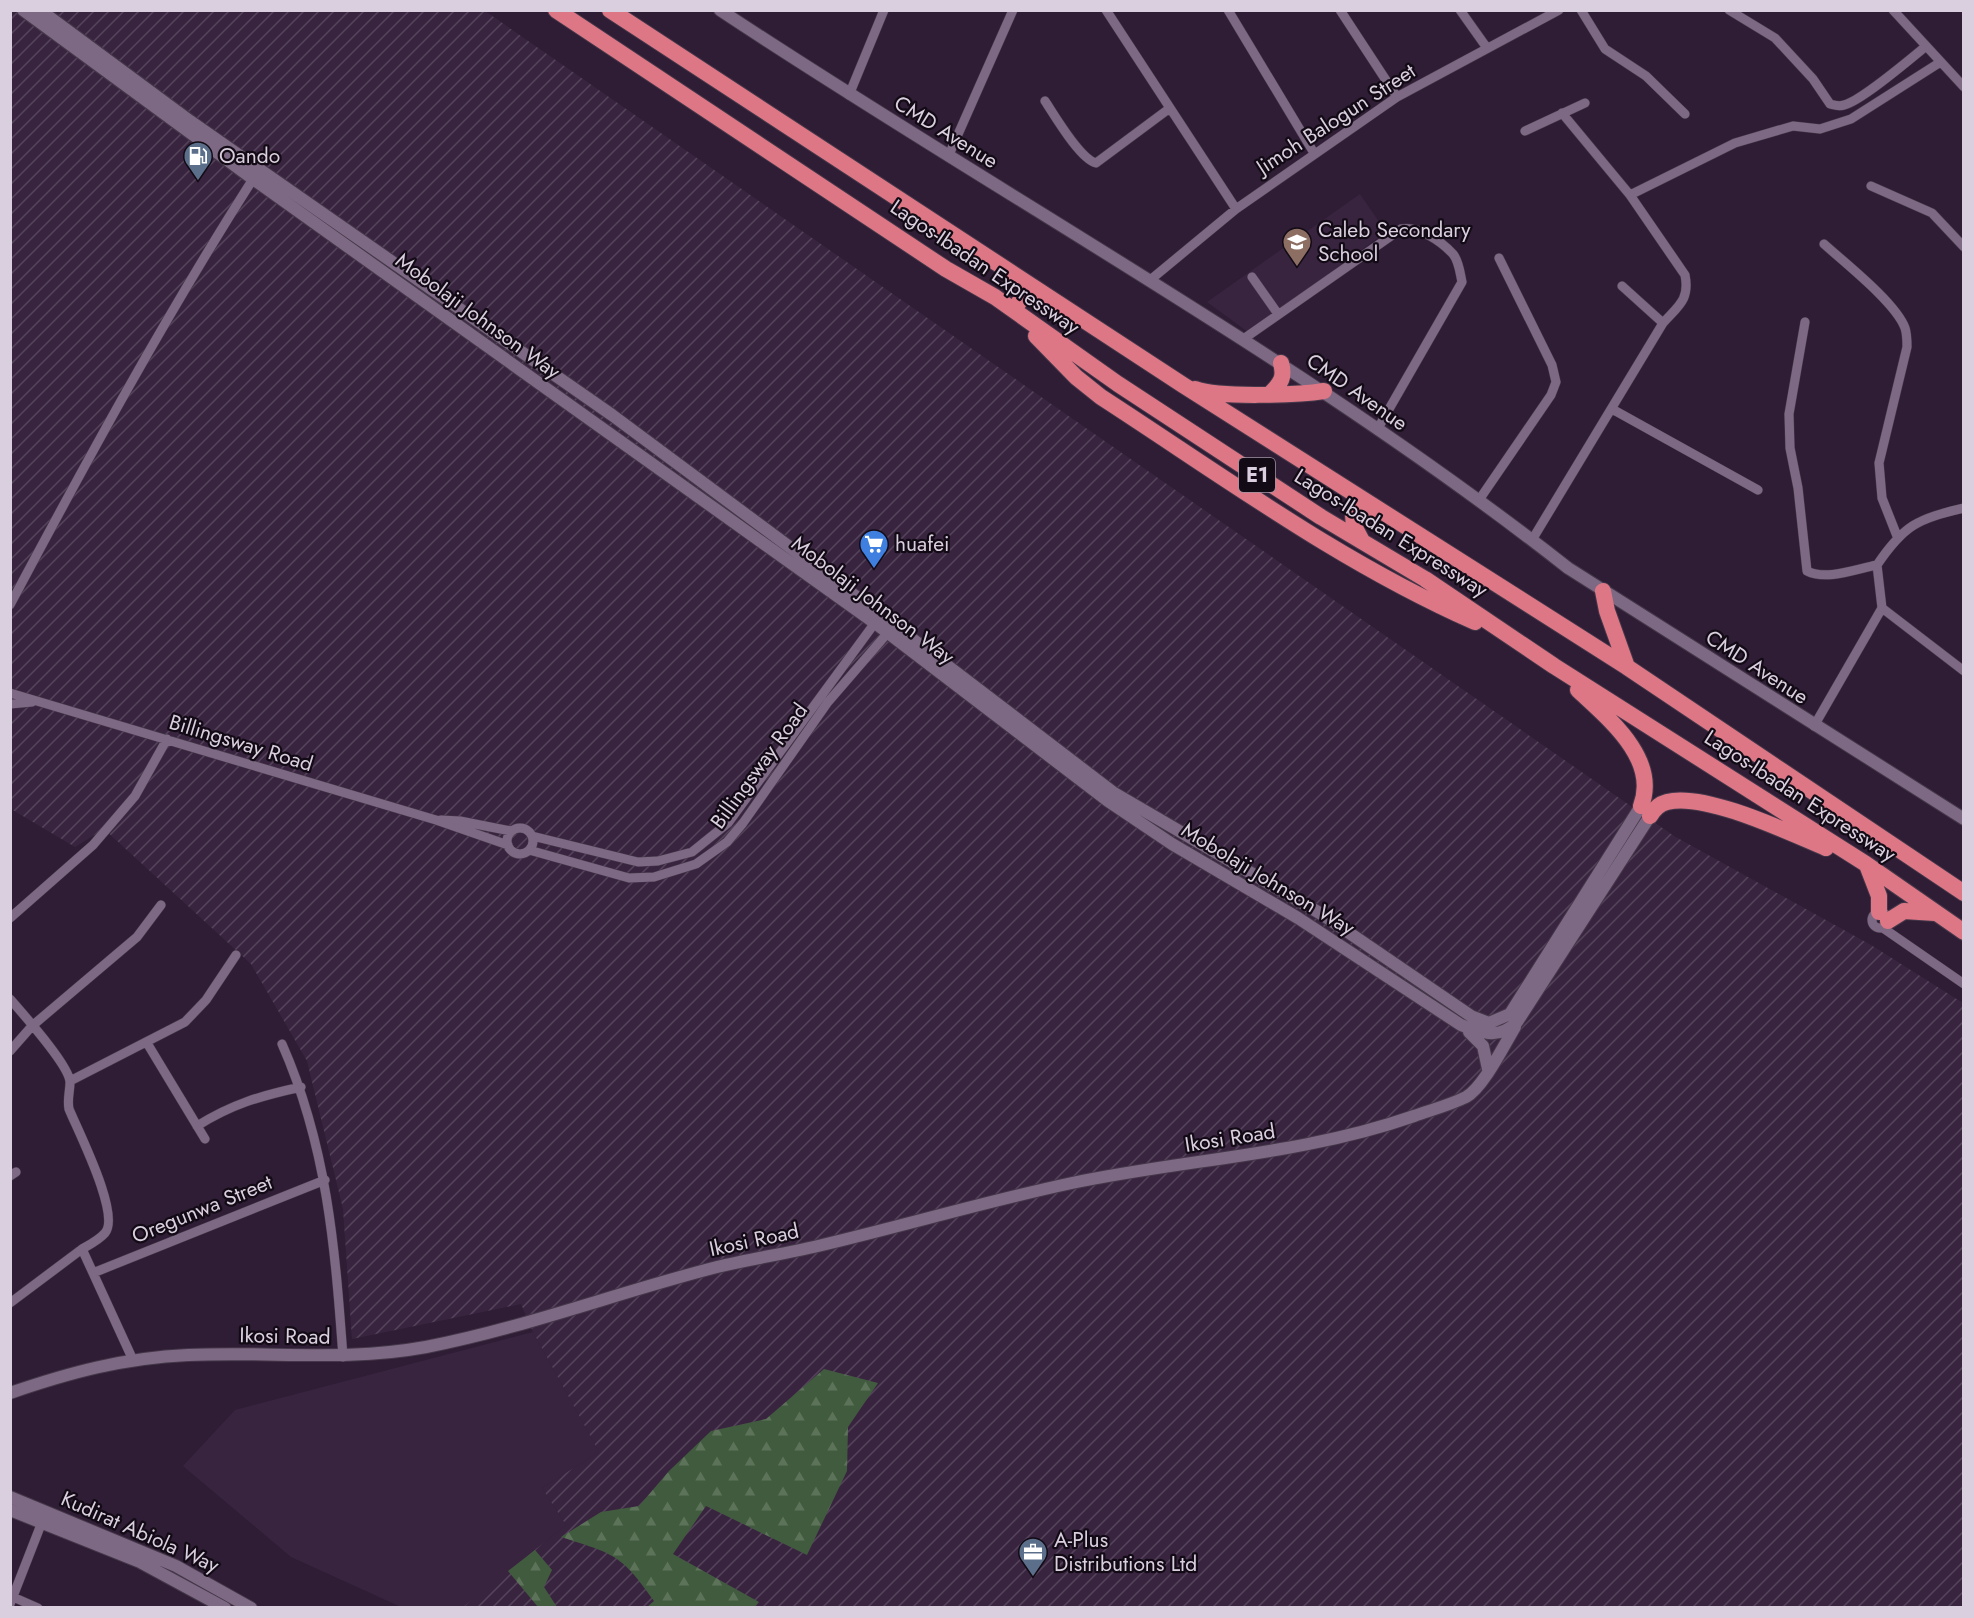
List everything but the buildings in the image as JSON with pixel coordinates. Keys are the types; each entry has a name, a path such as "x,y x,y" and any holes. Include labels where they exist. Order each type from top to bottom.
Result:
{"highway":[{"name":"Lagos-Ibadan Expressway","path":"556,10 1020,315 1118,384 1321,518 1362,541 1866,864 1964,933"},
{"name":"Lagos-Ibadan Expressway","path":"610,10 1183,385 1627,667 1964,893"},
{"path":"1030,285 1020,315 1076,377 1101,397 1341,553 1411,594 1475,622 1495,627"},
{"path":"1271,393 1283,377 1281,363"},
{"path":"1183,385 1215,393 1300,394 1324,391"},
{"path":"1362,541 1352,521 1356,511 1370,508 1394,518"},
{"path":"1603,591 1607,611 1627,667"},
{"path":"1554,666 1614,725 1630,746 1642,766 1646,783 1646,811 1669,801 1695,801 1756,820 1866,864 1878,889 1883,920 1904,911 1936,914"}],"street":[{"name":"Mobolaji Johnson Way","path":"23,10 253,179 878,619"},
{"name":"Mobolaji Johnson Way","path":"40,10 190,121 612,415 891,629 1108,801 1172,844 1298,918 1461,1025 1483,1034"},
{"name":"CMD Avenue","path":"720,10 849,95 1281,363 1479,500 1603,591 1964,819"},
{"path":"849,95 884,10"},
{"path":"948,157 1013,10"},
{"path":"1106,10 1236,209"},
{"path":"1228,10 1314,153"},
{"path":"1340,10 1397,97"},
{"path":"1460,10 1487,48"},
{"name":"Jimoh Balogun Street","path":"1149,281 1236,209 1397,97 1559,10"},
{"path":"1581,10 1605,49 1646,76 1685,114"},
{"path":"1729,10 1775,38 1814,79 1830,104 1836,106 1845,105 1925,47"},
{"path":"1893,10 1939,63 1964,87"},
{"path":"1630,195 1735,143 1793,126 1820,129 1851,119 1939,63"},
{"path":"1045,101 1081,151 1090,161 1096,163 1170,108"},
{"path":"1525,131 1585,103"},
{"path":"1532,540 1663,323 1685,298 1688,289 1685,275 1630,195 1562,113"},
{"path":"10,605 149,350 202,259 253,179"},
{"path":"1871,186 1932,213 1964,247"},
{"path":"1242,340 1401,229 1420,231 1455,255 1462,282 1377,430"},
{"path":"1824,244 1878,294 1900,318 1906,330 1907,347 1879,464 1882,498 1897,536"},
{"path":"1479,500 1551,395 1556,382 1552,365 1499,258"},
{"path":"1252,277 1278,314"},
{"path":"1622,286 1663,323"},
{"path":"1805,322 1789,414 1790,448 1798,488 1807,572 1815,576 1825,575 1877,565"},
{"path":"1612,409 1758,490"},
{"path":"1814,726 1882,608 1877,565 1897,536 1926,517 1964,508"},
{"path":"1882,608 1964,671"},
{"name":"Billingsway Road","path":"532,836 638,862 658,861 692,852 728,823 878,619"},
{"name":"Mobolaji Johnson Way","path":"891,629 1114,793 1323,915 1458,1007 1483,1034"},
{"name":"Billingsway Road","path":"529,850 629,878 654,877 696,864 728,842 828,702 891,629"},
{"name":"Billingsway Road","path":"10,693 436,820 508,845"},
{"name":"Billingsway Road","path":"10,704 34,702"},
{"path":"10,918 93,845 135,796 167,739"},
{"path":"1510,1025 1516,1005 1646,811"},
{"path":"1488,1069 1483,1034 1496,1022 1510,1025 1523,1015 1646,811"},
{"name":"Billingsway Road","path":"436,820 460,821 511,831"},
{"path":"523,828 532,836 529,850 517,853 508,845 507,838 511,831 523,828"},
{"path":"10,1052 32,1026 137,937 161,905"},
{"path":"1883,920 1964,984"},
{"path":"70,1081 185,1022 206,1000 236,955"},
{"path":"10,999 64,1066 70,1081 67,1098 69,1109 107,1202 110,1220 106,1233 10,1302"},
{"name":"Ikosi Road","path":"10,1393 96,1366 133,1360 194,1355 343,1357 426,1347 718,1267 815,1247 1121,1172 1244,1156 1340,1138 1460,1100 1476,1091 1510,1025"},
{"path":"147,1043 205,1139"},
{"path":"282,1044 301,1088 325,1180 336,1256 343,1357"},
{"path":"197,1126 226,1108 255,1097 301,1088"},
{"name":"Oregunwa Street","path":"93,1273 325,1180"},
{"path":"82,1250 110,1315 133,1360"},
{"name":"Kudirat Abiola Way","path":"10,1497 176,1566 251,1608"},
{"name":"Kudirat Abiola Way","path":"10,1510 140,1562 225,1608"},
{"path":"38,1608 12,1600 42,1522"}],"shaded area":[{"path":"11,11 485,11 1674,836 1871,945 1963,1003 1963,1607 463,1607 566,1525 542,1488 599,1452 533,1332 521,1304 352,1339 343,1209 307,1061 251,964 104,829 75,847 11,809"},
{"name":"Caleb Secondary School","path":"1360,194 1386,232 1248,332 1207,302"},
{"path":"533,1332 599,1452 542,1488 566,1525 463,1608 401,1607 291,1557 183,1466 235,1410"}],"green space":[{"path":"824,1369 878,1383 848,1427 847,1471 807,1555 706,1506 673,1554 759,1602 755,1607 647,1607 654,1601 624,1565 605,1552 561,1537 601,1512 639,1506 669,1471 711,1431 766,1419"},
{"path":"535,1550 552,1570 544,1587 557,1607 538,1607 508,1571"}],"place":[{"name":"Oando","path":"198,182"},
{"name":"Caleb Secondary School","path":"1297,268"},
{"name":"huafei","path":"874,570"},
{"name":"A-Plus Distributions Ltd","path":"1033,1578"}]}
